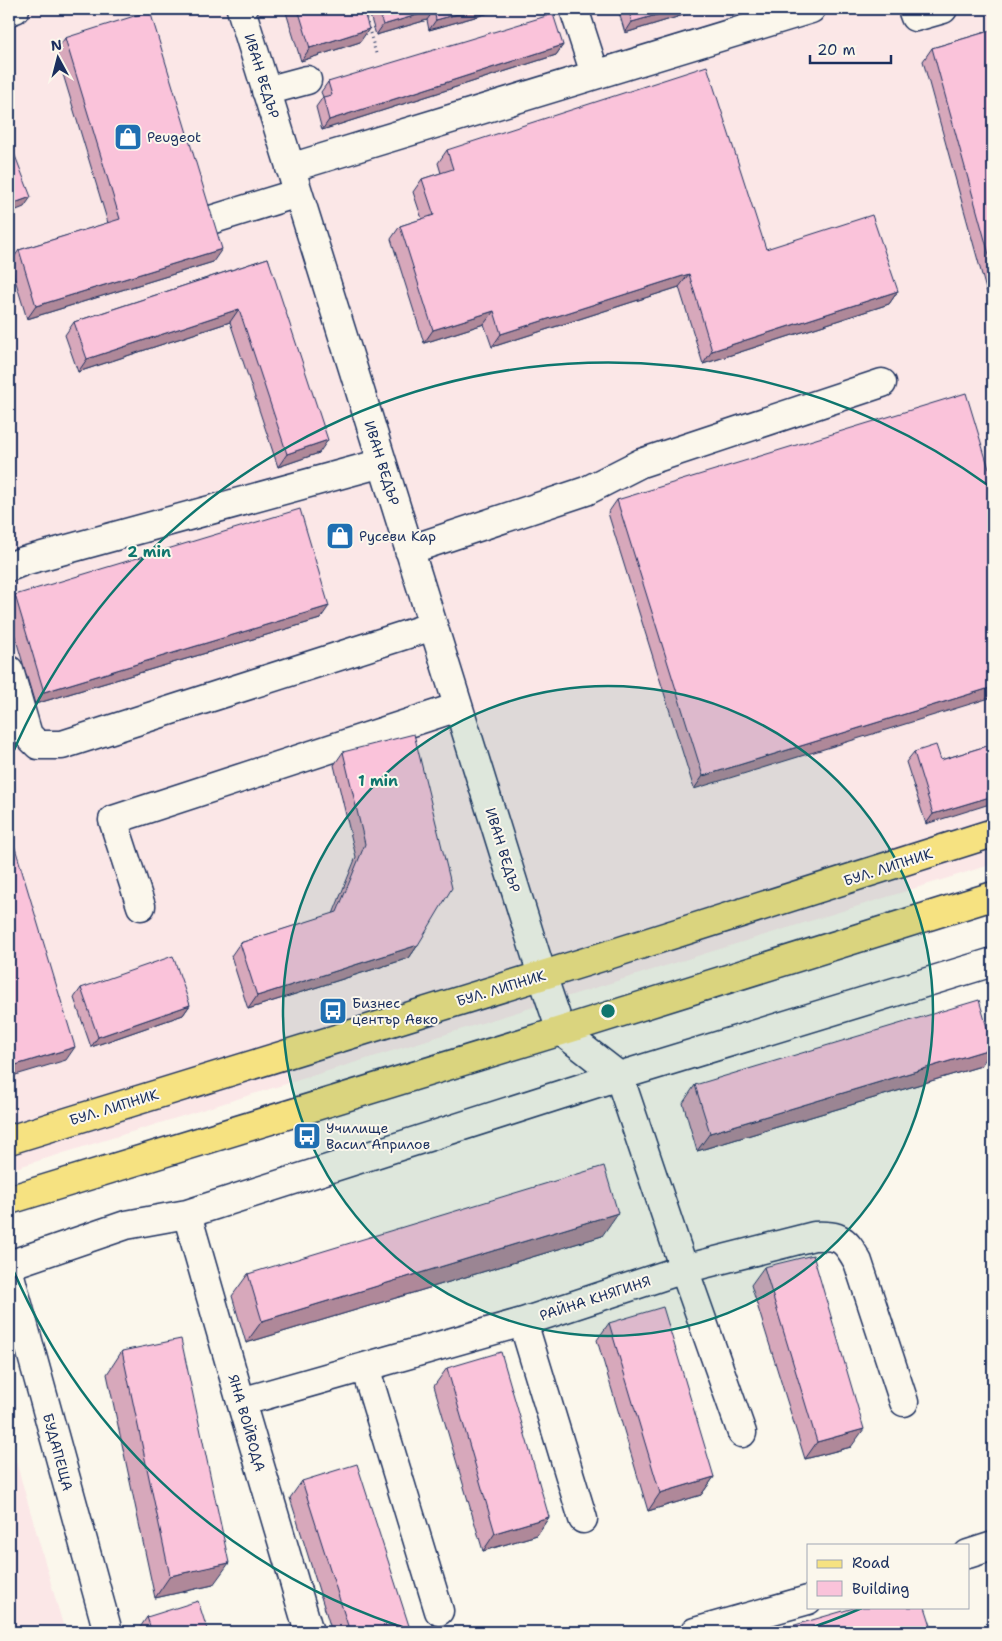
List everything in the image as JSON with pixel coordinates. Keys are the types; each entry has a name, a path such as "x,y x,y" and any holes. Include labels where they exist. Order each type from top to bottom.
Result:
{"main road":[{"name":"БУЛ. ЛИПНИК","path":"9,1140 993,833"},
{"path":"9,1200 993,896"}],"street":[{"path":"9,11 15,9"},
{"name":"ИВАН ВЕДЪР","path":"241,9 561,1031"},
{"path":"574,9 596,74"},
{"path":"201,223 294,180 596,74 811,9"},
{"path":"912,9 915,17 944,9"},
{"path":"266,91 307,80"},
{"path":"409,550 586,491 641,463 882,383"},
{"path":"9,567 24,560 382,463"},
{"path":"9,670 28,735 38,745 62,745 433,626"},
{"path":"140,906 113,820 458,707"},
{"path":"9,1265 126,1225 187,1214 619,1076 993,962"},
{"path":"561,1031 619,1076 742,1433"},
{"name":"ЯНА ВОЙВОДА","path":"187,1214 309,1632"},
{"name":"РАЙНА КНЯГИНЯ","path":"241,1402 523,1322 684,1269 814,1236 833,1235 848,1244 858,1262 904,1402"},
{"name":"БУДАПЕЩА","path":"9,1272 108,1632"},
{"path":"523,1322 583,1519"},
{"path":"365,1367 439,1611"},
{"path":"970,1553 993,1546"},
{"path":"695,1632 807,1600"}],"path":[{"path":"363,9 377,57"}],"shaded area":[{"path":"9,9 993,9 993,864 9,1170"},
{"path":"9,1437 65,1632 9,1632"}],"building":[{"path":"298,9 363,9 369,29 310,48"},
{"path":"378,9 476,9 436,20 434,10 383,25"},
{"path":"628,9 677,9 632,22"},
{"name":"Peugeot","path":"150,11 222,249 36,306 19,250 120,219 65,38"},
{"path":"553,14 563,45 329,120 323,97 332,95 328,82"},
{"path":"993,30 993,269 932,48"},
{"path":"707,66 766,249 872,215 898,291 712,351 689,274 501,334 494,311 433,330 400,226 434,215 422,179 453,169 447,150"},
{"path":"12,148 31,197 9,205 9,149"},
{"path":"268,258 328,440 287,454 239,309 87,359 74,322"},
{"path":"966,393 993,482 993,687 703,776 617,500"},
{"path":"300,509 329,606 44,692 15,595"},
{"path":"414,734 452,888 418,945 257,996 240,943 337,912 365,844 343,752"},
{"path":"993,744 993,796 933,814 914,752 936,745 941,760"},
{"path":"9,828 75,1047 9,1067"},
{"path":"173,956 190,1005 98,1037 81,988"},
{"path":"979,1000 993,1048 710,1133 695,1085"},
{"path":"604,1166 618,1213 262,1321 248,1274"},
{"path":"813,1255 864,1429 817,1442 764,1267"},
{"path":"663,1307 714,1477 660,1493 609,1323"},
{"path":"181,1339 229,1563 170,1576 122,1351"},
{"path":"501,1352 549,1517 495,1533 447,1368"},
{"path":"357,1464 411,1632 350,1632 302,1481"},
{"path":"198,1601 208,1632 152,1632 147,1617"},
{"path":"854,1608 925,1608 933,1632 771,1632"}],"place":[{"name":"Peugeot","path":"128,137"},
{"name":"Русеви Кар","path":"340,536"},
{"name":"Бизнес център Авко","path":"333,1011"},
{"name":"Училище Васил Априлов","path":"307,1136"}]}
